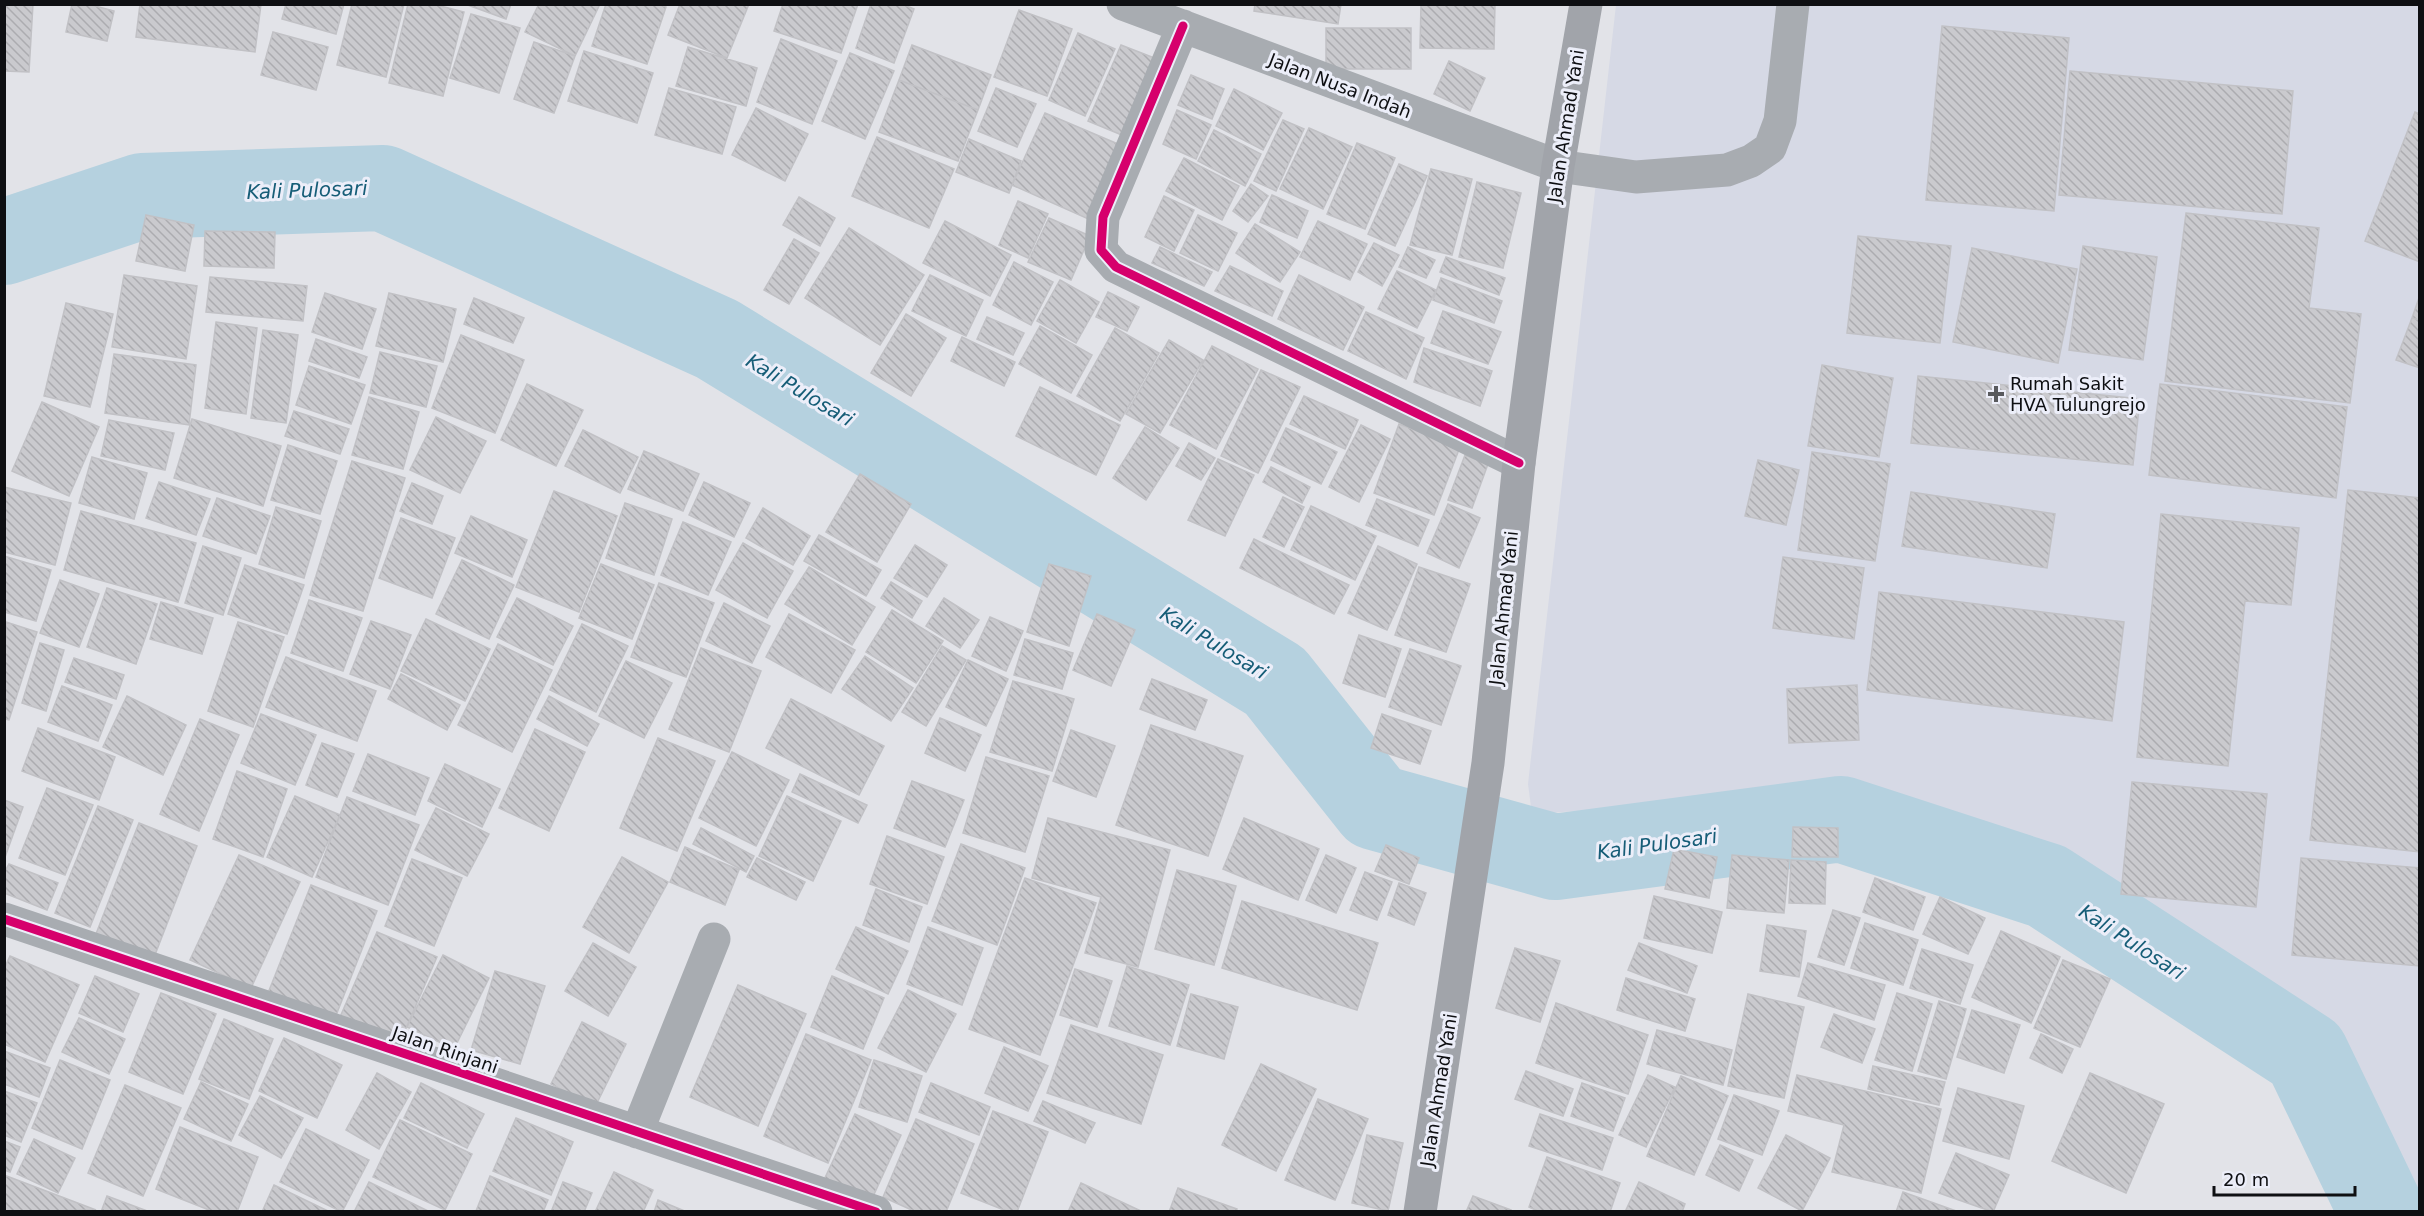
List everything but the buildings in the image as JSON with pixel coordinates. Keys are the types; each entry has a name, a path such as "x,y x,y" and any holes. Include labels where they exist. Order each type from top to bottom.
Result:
{"main road":[{"name":"Jalan Ahmad Yani","path":"1420,1212 1488,763 1519,463 1558,166 1586,4"}],"street":[{"name":"Jalan Nusa Indah","path":"1123,4 1335,86 1558,166 1636,177 1727,170 1751,160 1770,148 1780,121 1793,4"},
{"path":"1183,26 1103,217 1101,250 1116,267 1519,463"},
{"name":"Jalan Rinjani","path":"4,919 876,1212"},
{"path":"637,1132 714,939"}],"shaded area":[{"name":"Rumah Sakit HVA Tulungrejo","path":"1616,5 2419,5 2419,1211 2354,1211 2288,1085 1883,791 1532,814 1528,784"}],"waterway":[{"name":"Kali Pulosari","path":"4,242 142,196 383,188 717,339 1275,681 1375,807 1555,857 1841,819 2047,886 2306,1054 2382,1212"}],"cycle path":[{"path":"1183,26 1103,217 1101,250 1116,267 1519,463"},
{"path":"4,919 876,1212"}],"place":[{"name":"Rumah Sakit HVA Tulungrejo","path":"1996,394"}]}
